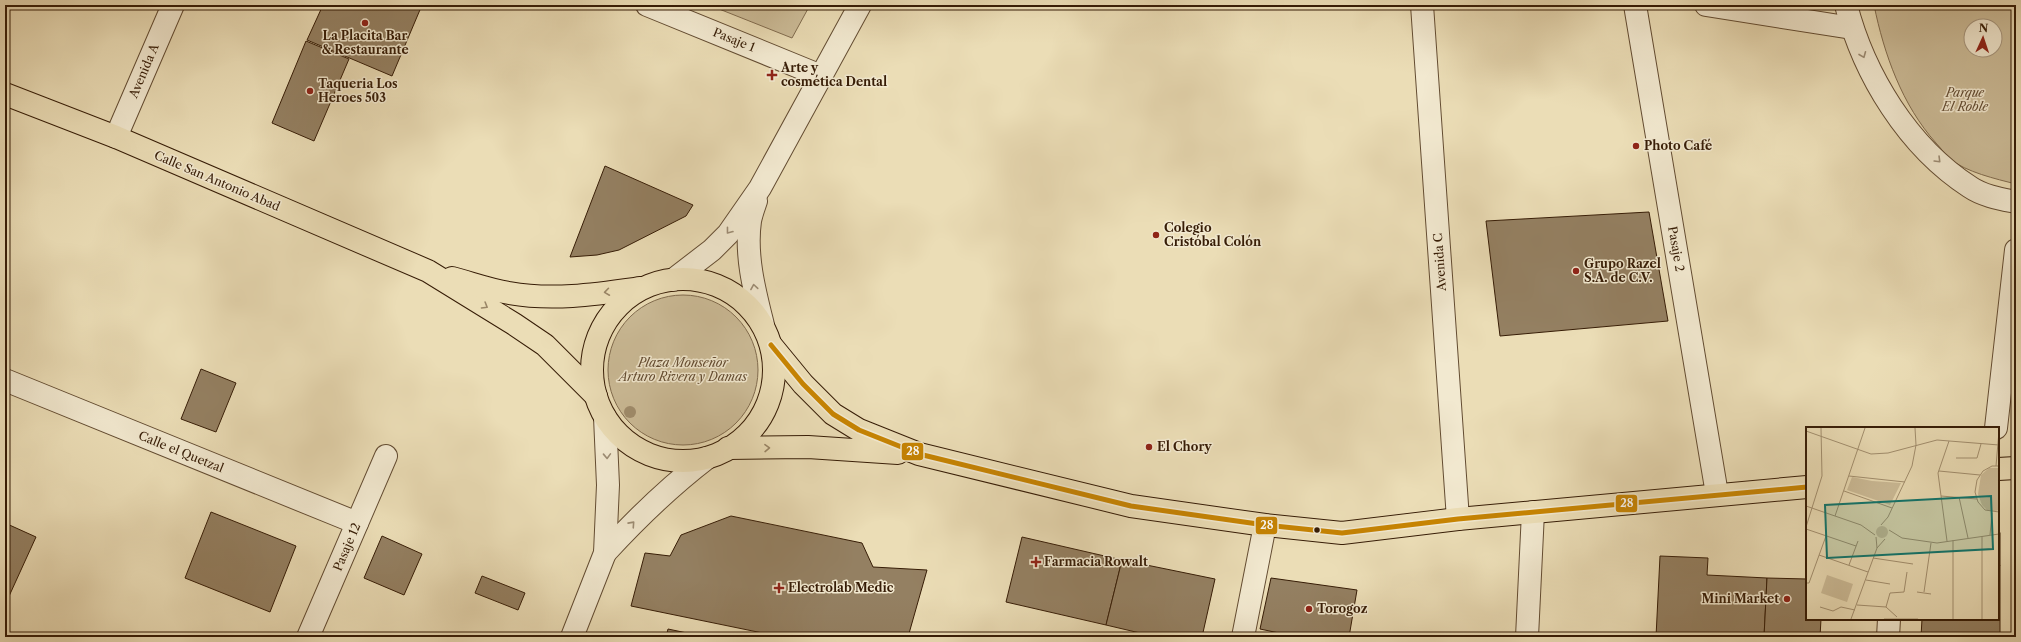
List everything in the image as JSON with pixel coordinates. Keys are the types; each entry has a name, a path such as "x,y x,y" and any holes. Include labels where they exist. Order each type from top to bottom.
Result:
{"main road":[{"name":"Calle San Antonio Abad","path":"5,94 116,137 428,272 514,324 545,345 596,396"},
{"name":"Calle San Antonio Abad","path":"428,272 509,293 534,296 594,294 646,287"},
{"path":"673,280 702,281 728,291 745,304 763,325 771,345 774,380 766,408 755,426 745,436 728,448 706,458 683,460 653,455 626,440 605,417 596,396 592,365 594,350 606,322 615,310 633,295 646,287 673,280"},
{"path":"771,345 803,384 833,414 859,430 919,454 1132,506 1265,525 1342,533 1458,519 1717,494 1806,487"},
{"path":"728,448 808,447 919,454"},
{"path":"1999,469 2016,468"}],"street":[{"name":"Avenida A","path":"116,137 173,5"},
{"name":"Pasaje 1","path":"646,5 821,76"},
{"path":"673,280 712,250 728,234 760,188 860,5"},
{"name":"Avenida C","path":"1422,5 1458,519"},
{"name":"Pasaje 2","path":"1635,5 1717,494"},
{"path":"1706,5 1852,28"},
{"path":"1846,5 1852,28 1869,68 1887,100 1914,136 1940,164 1971,188 1996,198 2016,202"},
{"path":"760,188 750,221 750,250 754,288 763,325"},
{"path":"1996,427 2016,250"},
{"name":"Calle el Quetzal","path":"5,380 357,523"},
{"path":"572,637 605,553 608,485 605,417"},
{"name":"Pasaje 12","path":"308,637 386,456"},
{"path":"605,553 637,518 670,486 706,458"},
{"path":"1528,637 1533,512"},
{"path":"1243,637 1265,525"},
{"path":"1888,637 1889,620"}],"green space":[{"path":"709,5 810,5 792,38"},
{"name":"Parque El Roble","path":"1874,5 2016,5 2016,184 1964,168 1946,156 1924,128 1904,96 1883,42"},
{"name":"Plaza Monseñor Arturo Rivera y Damas","path":"683,295 705,298 725,308 736,317 745,328 755,348 758,370 755,392 745,412 736,423 725,432 705,442 683,445 661,442 641,432 630,423 621,412 611,392 608,370 611,348 621,328 630,317 641,308 661,298"}],"building":[{"name":"La Placita Bar & Restaurante","path":"323,5 422,5 392,76 307,40"},
{"name":"Taqueria Los Heroes 503","path":"306,41 349,59 314,141 272,123"},
{"path":"605,166 693,205 686,216 619,250 597,255 570,257"},
{"name":"Grupo Razel S.A. de C.V.","path":"1649,212 1668,321 1500,336 1486,221"},
{"path":"201,369 236,383 216,432 181,419"},
{"path":"211,512 296,546 270,612 185,578"},
{"name":"Electrolab Medic","path":"731,516 862,543 873,567 927,570 908,637 782,637 631,606 645,553 670,556 681,535"},
{"path":"5,523 36,537 5,605"},
{"path":"1999,533 2000,533 1999,565"},
{"path":"382,536 422,554 404,595 364,578"},
{"path":"1022,537 1122,560 1106,625 1006,602"},
{"path":"1660,556 1708,558 1707,575 1767,578 1764,637 1656,637"},
{"path":"1122,560 1215,579 1202,637 1157,637 1106,625"},
{"path":"2000,565 2000,637 1921,637 1922,620 1999,620"},
{"path":"482,576 525,593 518,610 475,593"},
{"name":"Torogoz","path":"1271,578 1357,590 1349,637 1298,637 1260,629"},
{"name":"Mini Market","path":"1767,578 1806,579 1806,620 1821,620 1820,637 1764,637"},
{"path":"668,629 706,637 666,637"}],"transit line":[{"name":"28","path":"771,345 803,384 833,414 859,430 919,454 1131,506 1265,525 1342,533 1458,519 1806,487"}],"place":[{"name":"La Placita Bar & Restaurante","path":"365,23"},
{"name":"Arte y cosmética Dental","path":"772,75"},
{"name":"Taqueria Los Heroes 503","path":"310,91"},
{"name":"Photo Café","path":"1636,146"},
{"name":"Colegio Cristóbal Colón","path":"1156,235"},
{"name":"Grupo Razel S.A. de C.V.","path":"1576,271"},
{"name":"El Chory","path":"1149,447"},
{"name":"Farmacia Rowalt","path":"1036,562"},
{"name":"Electrolab Medic","path":"779,588"},
{"name":"Mini Market","path":"1787,599"},
{"name":"Torogoz","path":"1309,609"}]}
